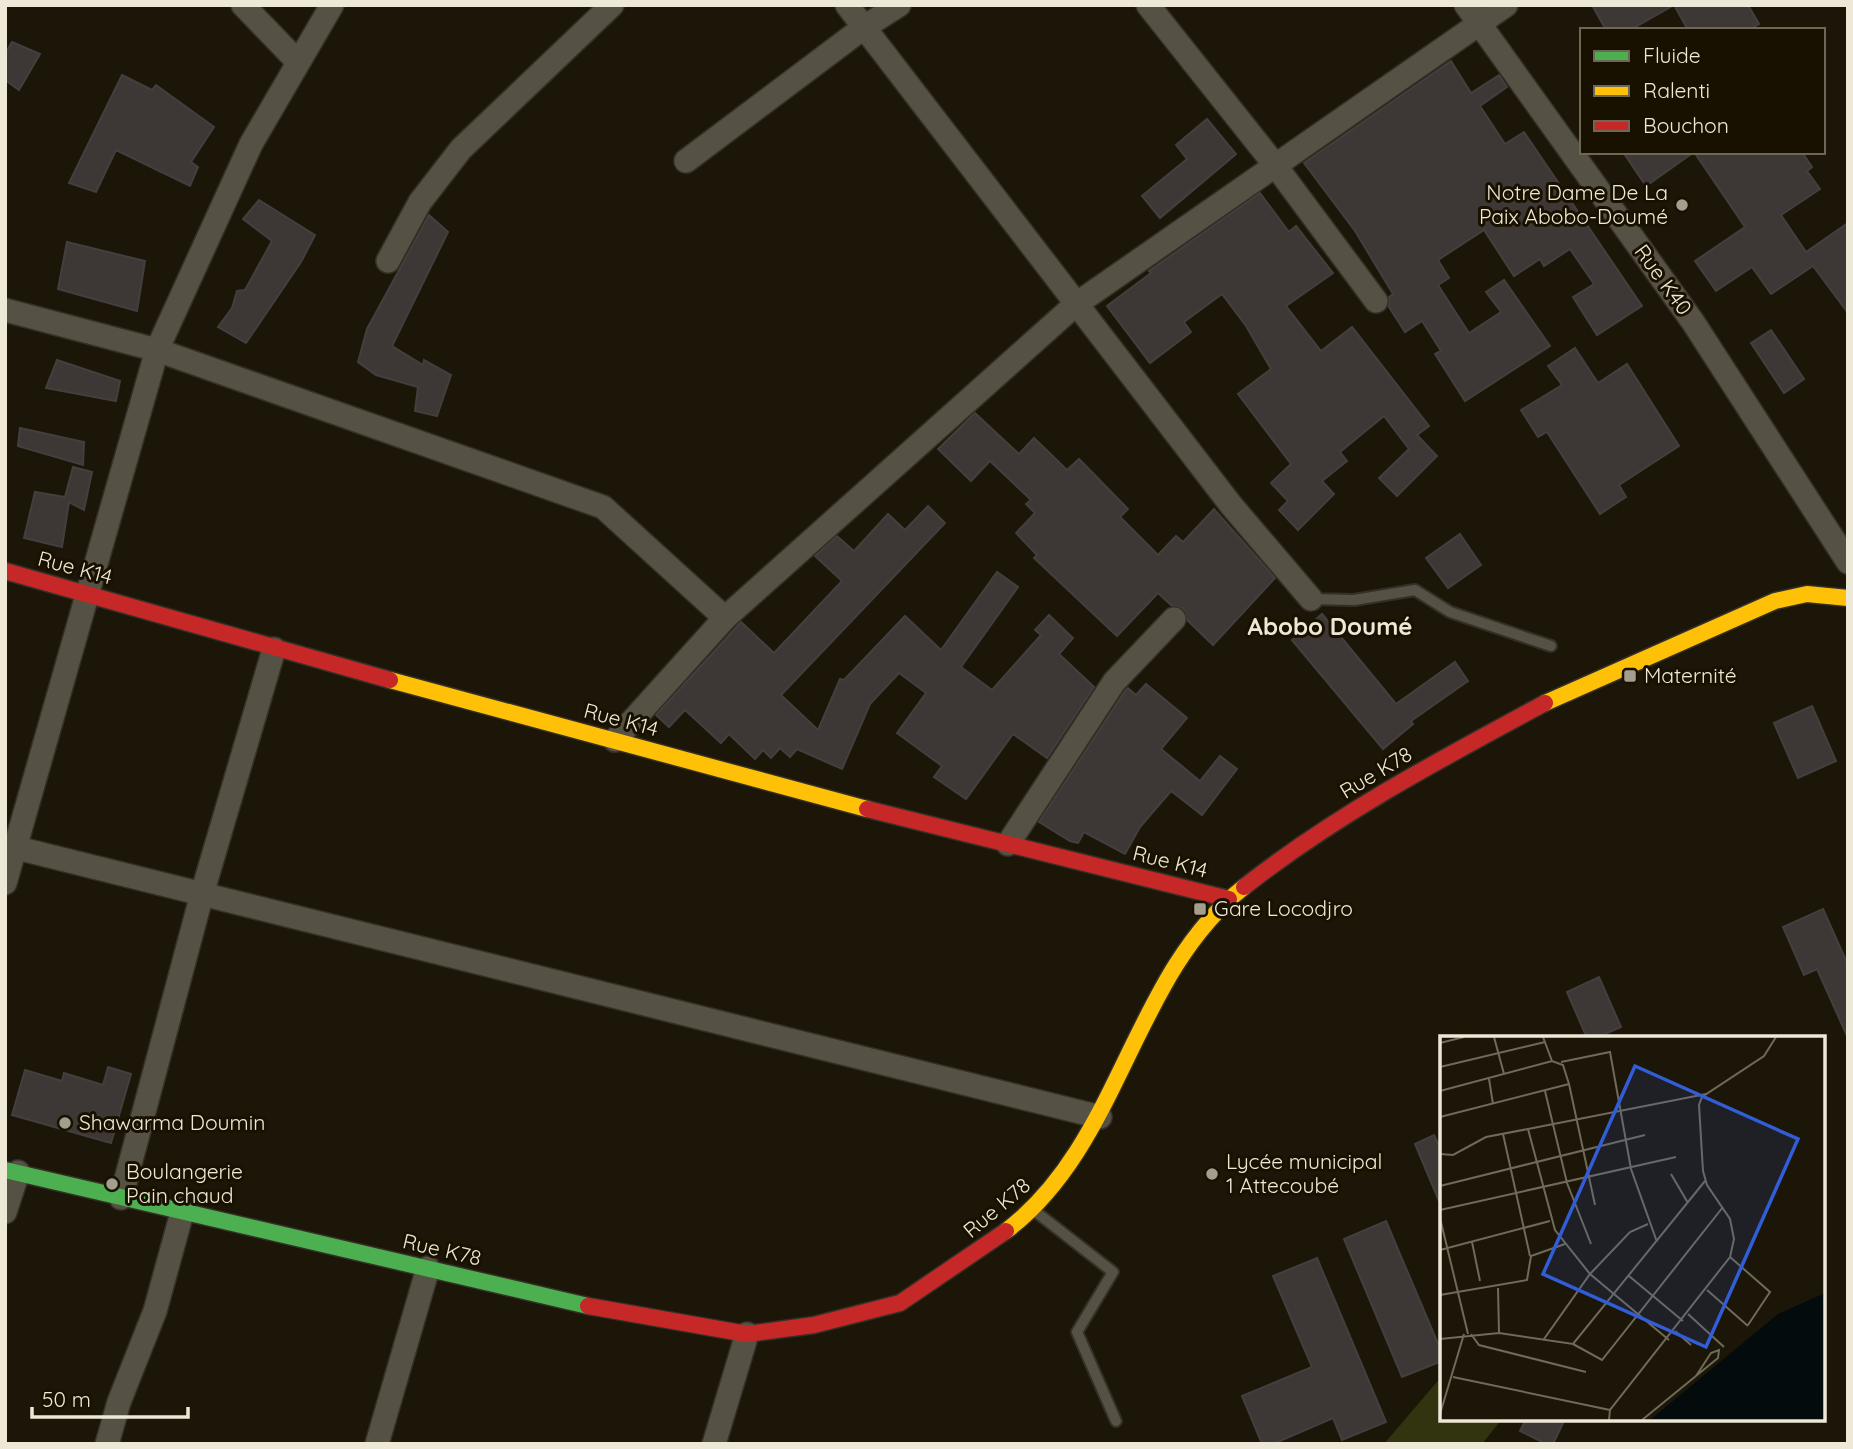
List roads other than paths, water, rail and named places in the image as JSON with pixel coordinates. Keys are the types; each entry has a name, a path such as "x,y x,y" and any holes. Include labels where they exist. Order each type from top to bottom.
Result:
{"street":[{"path":"243,5 297,61"},
{"path":"5,883 10,846 89,593 157,350 251,144 332,5"},
{"path":"388,261 421,202 461,149 612,5"},
{"path":"847,5 1231,505 1311,599"},
{"path":"686,161 899,5"},
{"path":"1148,5 1275,165 1376,301"},
{"path":"615,740 725,618 1075,305 1275,165 1473,14 1506,5"},
{"name":"Rue K40","path":"1473,14 1693,322 1848,562"},
{"path":"5,310 157,350 603,507 725,618"},
{"name":"Rue K14","path":"5,571 89,593 274,649 1008,844 1229,899"},
{"name":"Rue K78","path":"11,1171 121,1198 183,1209 605,1310 747,1334 814,1325 900,1303 973,1256 1034,1210 1068,1167 1100,1117 1166,982 1204,924 1229,899 1320,831 1418,771 1570,689 1774,601 1807,594 1848,598"},
{"path":"1008,844 1114,681 1174,619"},
{"path":"121,1198 202,894 274,649"},
{"path":"10,846 1100,1117"},
{"path":"5,1212 11,1171"},
{"path":"107,1444 119,1402 155,1311 183,1209"},
{"path":"377,1444 428,1268"},
{"path":"714,1444 747,1334"}],"lane":[{"path":"1311,599 1354,600 1415,590 1450,611 1551,646"},
{"path":"1034,1210 1113,1272 1077,1332 1116,1421"}],"place":[{"name":"Notre Dame De La Paix Abobo-Doumé","path":"1682,205"},
{"name":"Maternité","path":"1630,676"},
{"name":"Gare Locodjro","path":"1200,909"},
{"name":"Shawarma Doumin","path":"65,1123"},
{"name":"Lycée municipal 1 Attecoubé","path":"1212,1174"},
{"name":"Boulangerie Pain chaud","path":"112,1184"}],"district":[{"name":"Abobo Doumé","path":"1330,627"}]}
